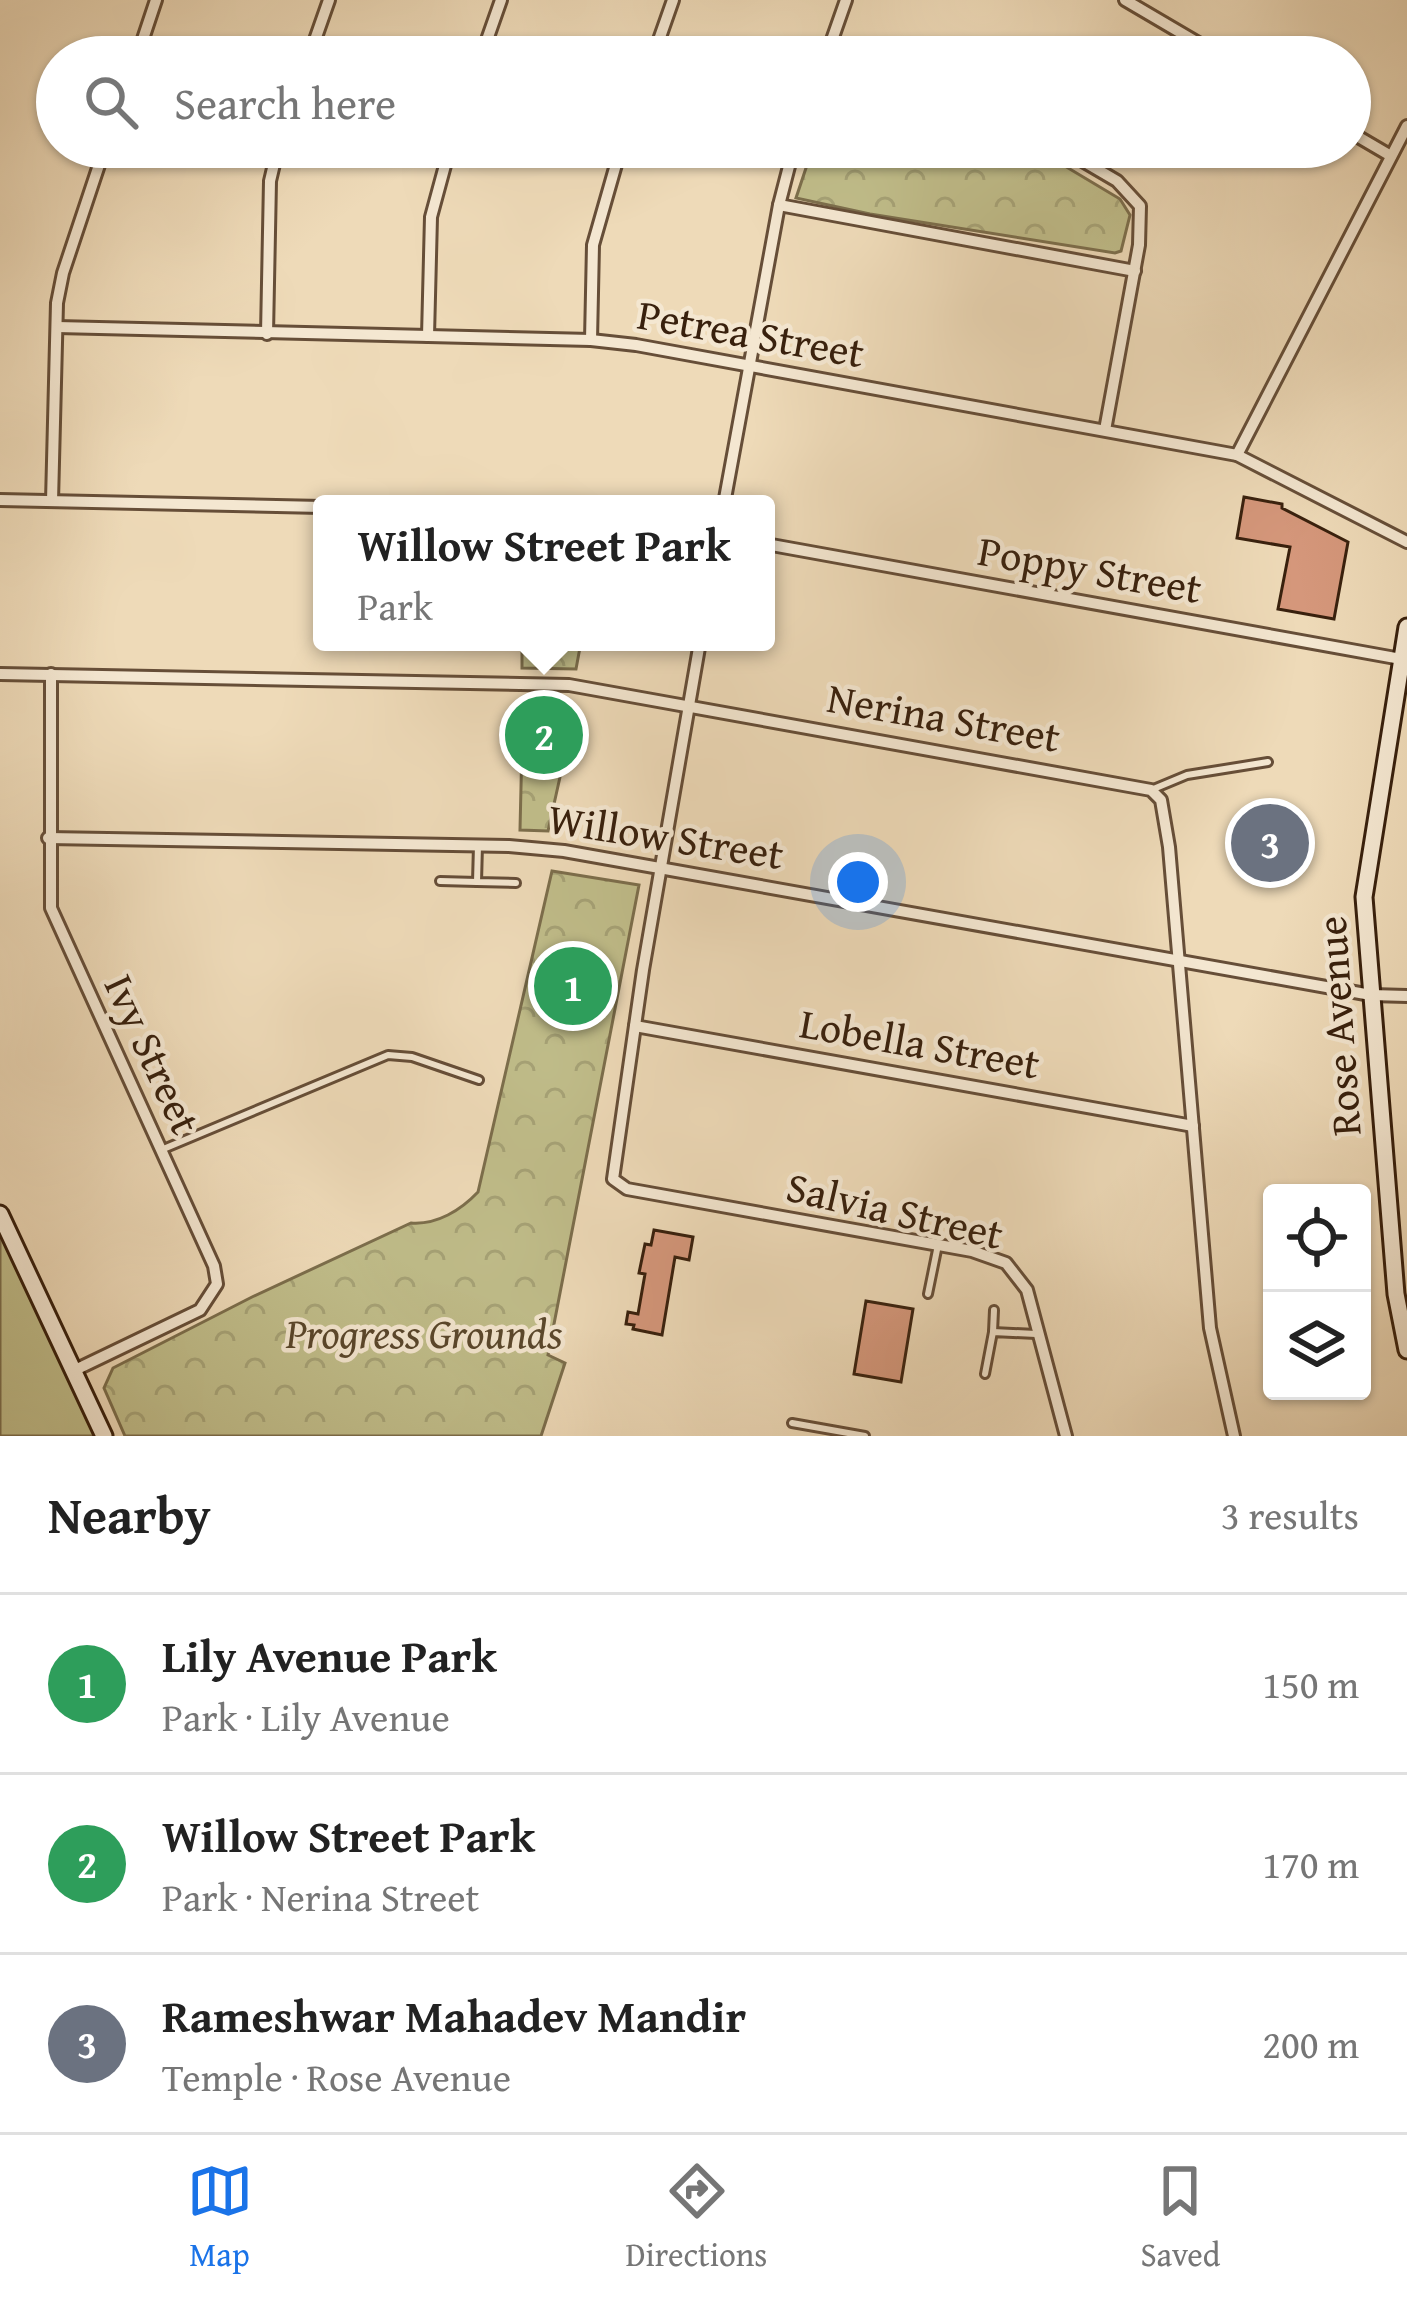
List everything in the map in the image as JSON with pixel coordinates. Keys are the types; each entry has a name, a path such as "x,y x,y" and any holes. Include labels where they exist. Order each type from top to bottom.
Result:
{"street":[{"path":"143,36 156,0"},
{"path":"316,36 328,0"},
{"path":"488,36 501,0"},
{"path":"660,36 673,0"},
{"path":"833,36 846,0"},
{"path":"1125,0 1186,36"},
{"path":"1237,455 1407,126"},
{"path":"1371,144 1391,156"},
{"path":"52,501 62,273 98,168"},
{"path":"267,334 273,168"},
{"path":"428,336 430,217 444,168"},
{"path":"591,340 592,245 615,168"},
{"path":"726,495 789,168"},
{"path":"1095,168 1136,199 1141,219 1105,430"},
{"path":"779,206 1135,271"},
{"name":"Petrea Street","path":"57,327 591,340 1237,455 1407,542"},
{"path":"0,500 313,507"},
{"name":"Poppy Street","path":"775,546 1402,659"},
{"name":"Rose Avenue","path":"1407,627 1365,882 1396,1294 1407,1350"},
{"path":"635,1026 698,651"},
{"name":"Nerina Street","path":"0,674 553,684 689,704 1151,790"},
{"name":"Ivy Street","path":"51,674 48,838 55,922 214,1266 217,1284 200,1310 73,1371"},
{"path":"1151,790 1164,810 1210,1328 1234,1436"},
{"name":"Willow Street","path":"48,838 552,849 1371,995 1407,996"},
{"name":"Lobella Street","path":"635,1026 1193,1126"},
{"name":"Salvia Street","path":"635,1026 614,1179 627,1189 938,1245 991,1256 1013,1268 1027,1290 1066,1436"},
{"path":"0,1214 104,1436"}],"lane":[{"path":"1151,790 1187,775 1268,762"},
{"path":"477,882 478,845"},
{"path":"440,881 516,884"},
{"path":"161,1150 388,1055 412,1057 479,1080"},
{"path":"928,1294 938,1245"},
{"path":"985,1373 994,1310"},
{"path":"993,1332 1040,1335"},
{"path":"792,1423 865,1436"}],"green space":[{"path":"806,168 1068,168 1120,199 1130,215 1121,251 1115,253 796,198"},
{"path":"522,651 579,651 576,669 522,668"},
{"path":"523,701 568,702 562,768 548,831 520,830"},
{"name":"Progress Grounds","path":"552,871 639,885 548,1355 565,1363 541,1436 125,1436 104,1388 113,1368 411,1223 448,1215 478,1192"},
{"path":"0,1230 96,1436 0,1436"}],"building":[{"path":"1244,497 1282,504 1348,542 1334,619 1278,609 1290,547 1237,538"},
{"path":"654,1230 693,1237 689,1260 675,1257 662,1335 626,1324 628,1312 638,1314 645,1274 639,1273 645,1244 651,1245"},
{"path":"866,1301 913,1309 901,1382 854,1374"}],"place":[{"name":"Willow Street Park","path":"544,735"},
{"name":"Rameshwar Mahadev Mandir","path":"1270,843"},
{"name":"Lily Avenue Park","path":"573,986"}]}
